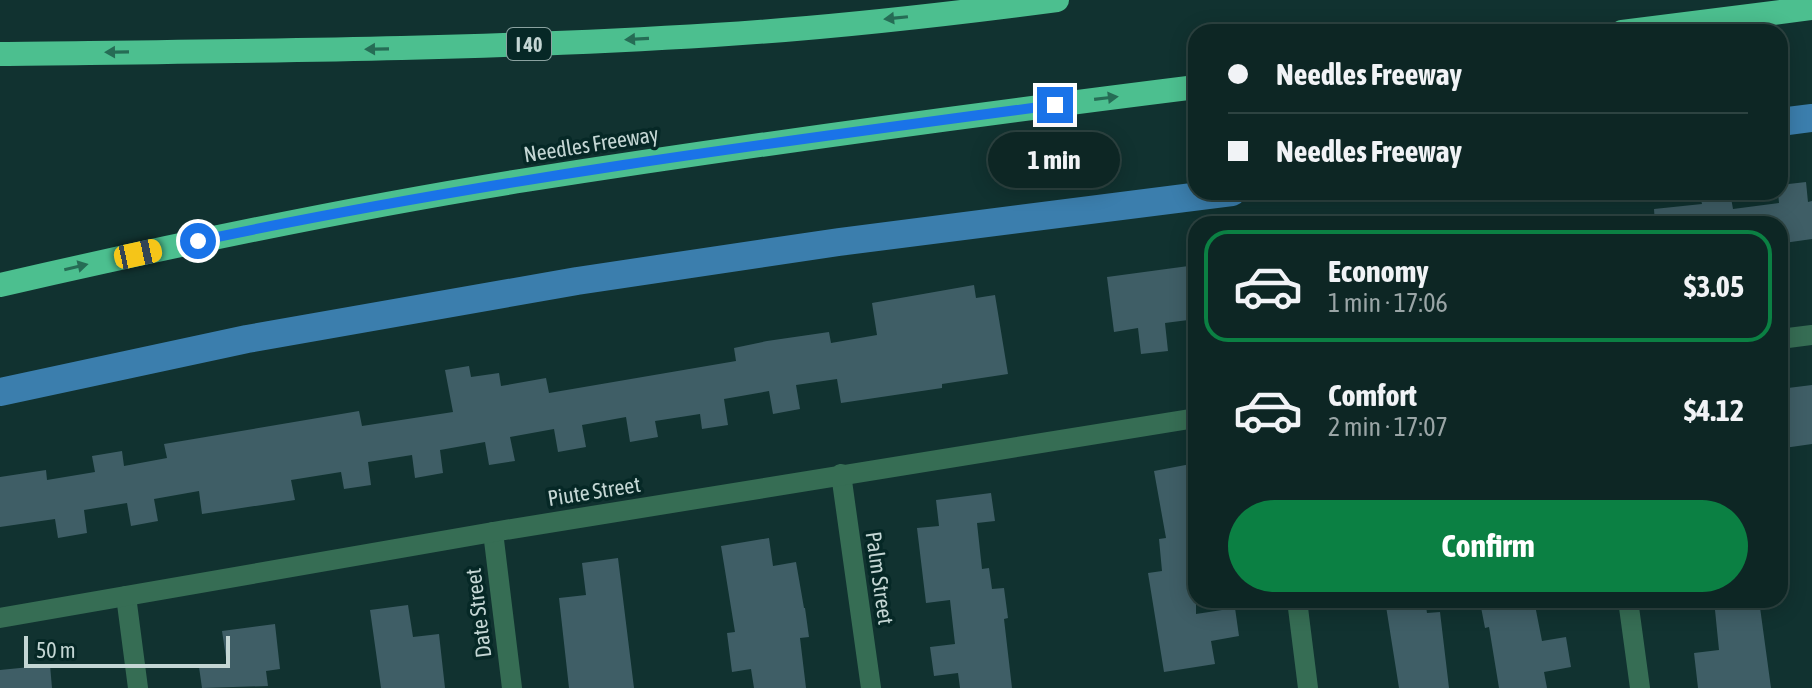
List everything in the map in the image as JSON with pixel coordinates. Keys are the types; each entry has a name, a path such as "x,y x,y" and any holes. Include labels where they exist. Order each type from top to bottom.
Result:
{"highway":[{"name":"I 40","path":"0,54 563,43 717,35 1057,0"},
{"path":"1685,24 1812,8"},
{"name":"Needles Freeway","path":"0,285 257,229 524,181 863,131 1188,88"}],"street":[{"path":"1788,338 1812,335"},
{"name":"Piute Street","path":"0,618 493,532 1188,419"},
{"name":"Palm Street","path":"841,474 871,688"},
{"name":"Date Street","path":"493,532 512,688"},
{"path":"126,596 138,688"},
{"path":"1298,608 1308,688"},
{"path":"1629,608 1640,688"}],"building":[{"path":"1806,182 1808,202 1812,201 1812,239 1788,242 1788,216 1654,216 1654,209 1702,204 1701,200 1731,200 1733,209 1779,203 1779,200 1788,200 1788,184"},
{"path":"1188,266 1188,320 1165,323 1168,351 1141,354 1138,328 1114,332 1107,277"},
{"path":"974,285 976,298 995,295 1008,374 942,384 942,388 841,403 837,379 796,385 800,409 773,414 769,391 724,399 728,425 702,429 700,414 655,421 658,437 630,442 626,417 582,425 586,447 558,452 554,429 510,437 515,461 489,465 485,442 440,450 443,473 415,478 412,455 368,462 371,485 344,489 341,472 291,480 295,500 202,514 199,491 154,499 158,521 131,526 127,503 84,510 87,533 58,538 55,519 0,527 0,477 46,470 47,480 95,472 92,456 122,451 124,466 167,458 164,444 359,411 362,426 453,412 445,370 469,366 471,377 499,373 501,386 546,378 549,393 736,361 734,348 767,341 829,332 831,343 877,335 872,303"},
{"path":"1812,385 1812,444 1788,447 1788,388"},
{"path":"1188,465 1188,608 1196,608 1196,614 1235,608 1239,636 1211,641 1215,664 1164,672 1148,573 1162,571 1159,539 1166,538 1154,471"},
{"path":"991,493 995,521 977,523 982,569 989,568 992,589 1004,588 1008,618 1004,619 1012,688 960,688 958,673 934,676 930,647 955,644 950,600 926,603 917,528 939,526 936,500"},
{"path":"769,538 773,566 796,562 809,637 800,638 806,688 754,688 751,669 732,672 727,633 735,632 721,546"},
{"path":"618,558 634,688 569,688 559,598 586,595 582,563"},
{"path":"408,605 413,637 439,634 445,688 381,688 370,610"},
{"path":"1386,608 1426,608 1427,613 1440,612 1449,688 1399,688"},
{"path":"1481,608 1536,608 1542,641 1566,637 1571,667 1544,672 1547,688 1499,688 1489,627 1485,628"},
{"path":"1715,608 1760,608 1771,688 1698,688 1694,653 1719,650"},
{"path":"275,624 280,669 266,671 268,686 202,688 199,667 227,664 222,631"},
{"path":"50,665 52,688 0,688 0,670"}],"waterway":[{"path":"1788,121 1812,118"},
{"path":"0,392 247,339 577,281 839,242 1188,198"}],"route":[{"path":"198,241 524,181 1055,105"}]}
